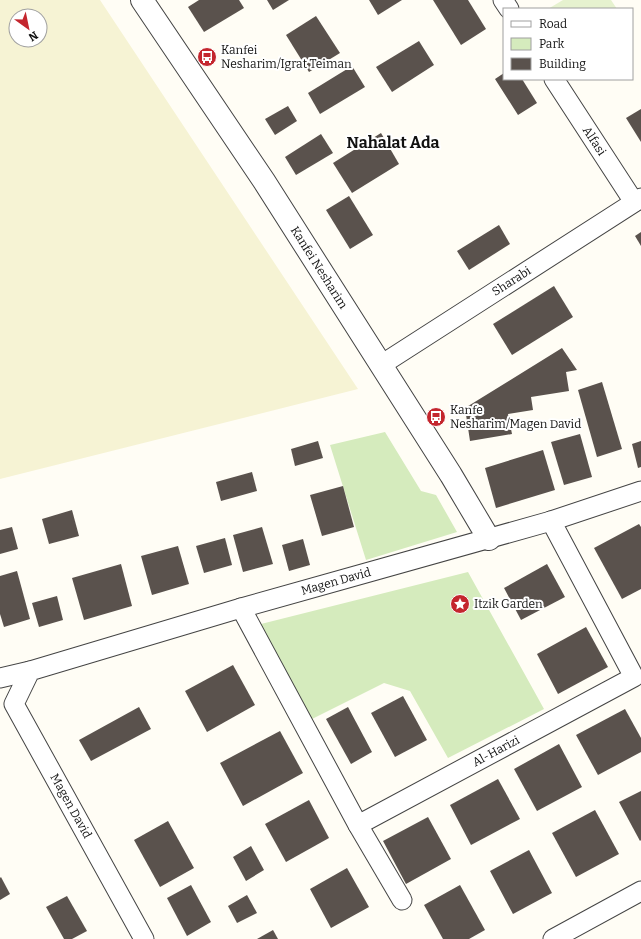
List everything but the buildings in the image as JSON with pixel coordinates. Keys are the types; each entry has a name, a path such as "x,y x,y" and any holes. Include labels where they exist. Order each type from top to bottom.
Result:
{"street":[{"name":"Kanfei Nesharim","path":"148,2 451,475 489,539"},
{"name":"Alfasi","path":"555,80 637,200"},
{"name":"Sharabi","path":"381,365 637,200"},
{"name":"Magen David","path":"0,678 30,671 241,608 489,539 641,492"},
{"name":"Al-Harizi","path":"358,825 638,684 551,521"},
{"path":"241,608 358,825 402,900"},
{"name":"Magen David","path":"30,671 14,704 144,939"},
{"path":"553,939 641,891"}],"shaded area":[{"path":"0,0 100,0 358,389 0,479"}],"green space":[{"path":"563,0 611,0 616,8 550,8"},
{"path":"385,432 421,491 436,495 457,532 366,560 330,445"},
{"path":"468,572 544,709 448,758 410,691 384,683 308,721 257,625"}],"place":[{"name":"Kanfei Nesharim/Igrat Teiman","path":"207,57"},
{"name":"Kanfe Nesharim/Magen David","path":"436,417"},
{"name":"Itzik Garden","path":"460,604"}],"district":[{"name":"Nahalat Ada","path":"393,142"}]}
